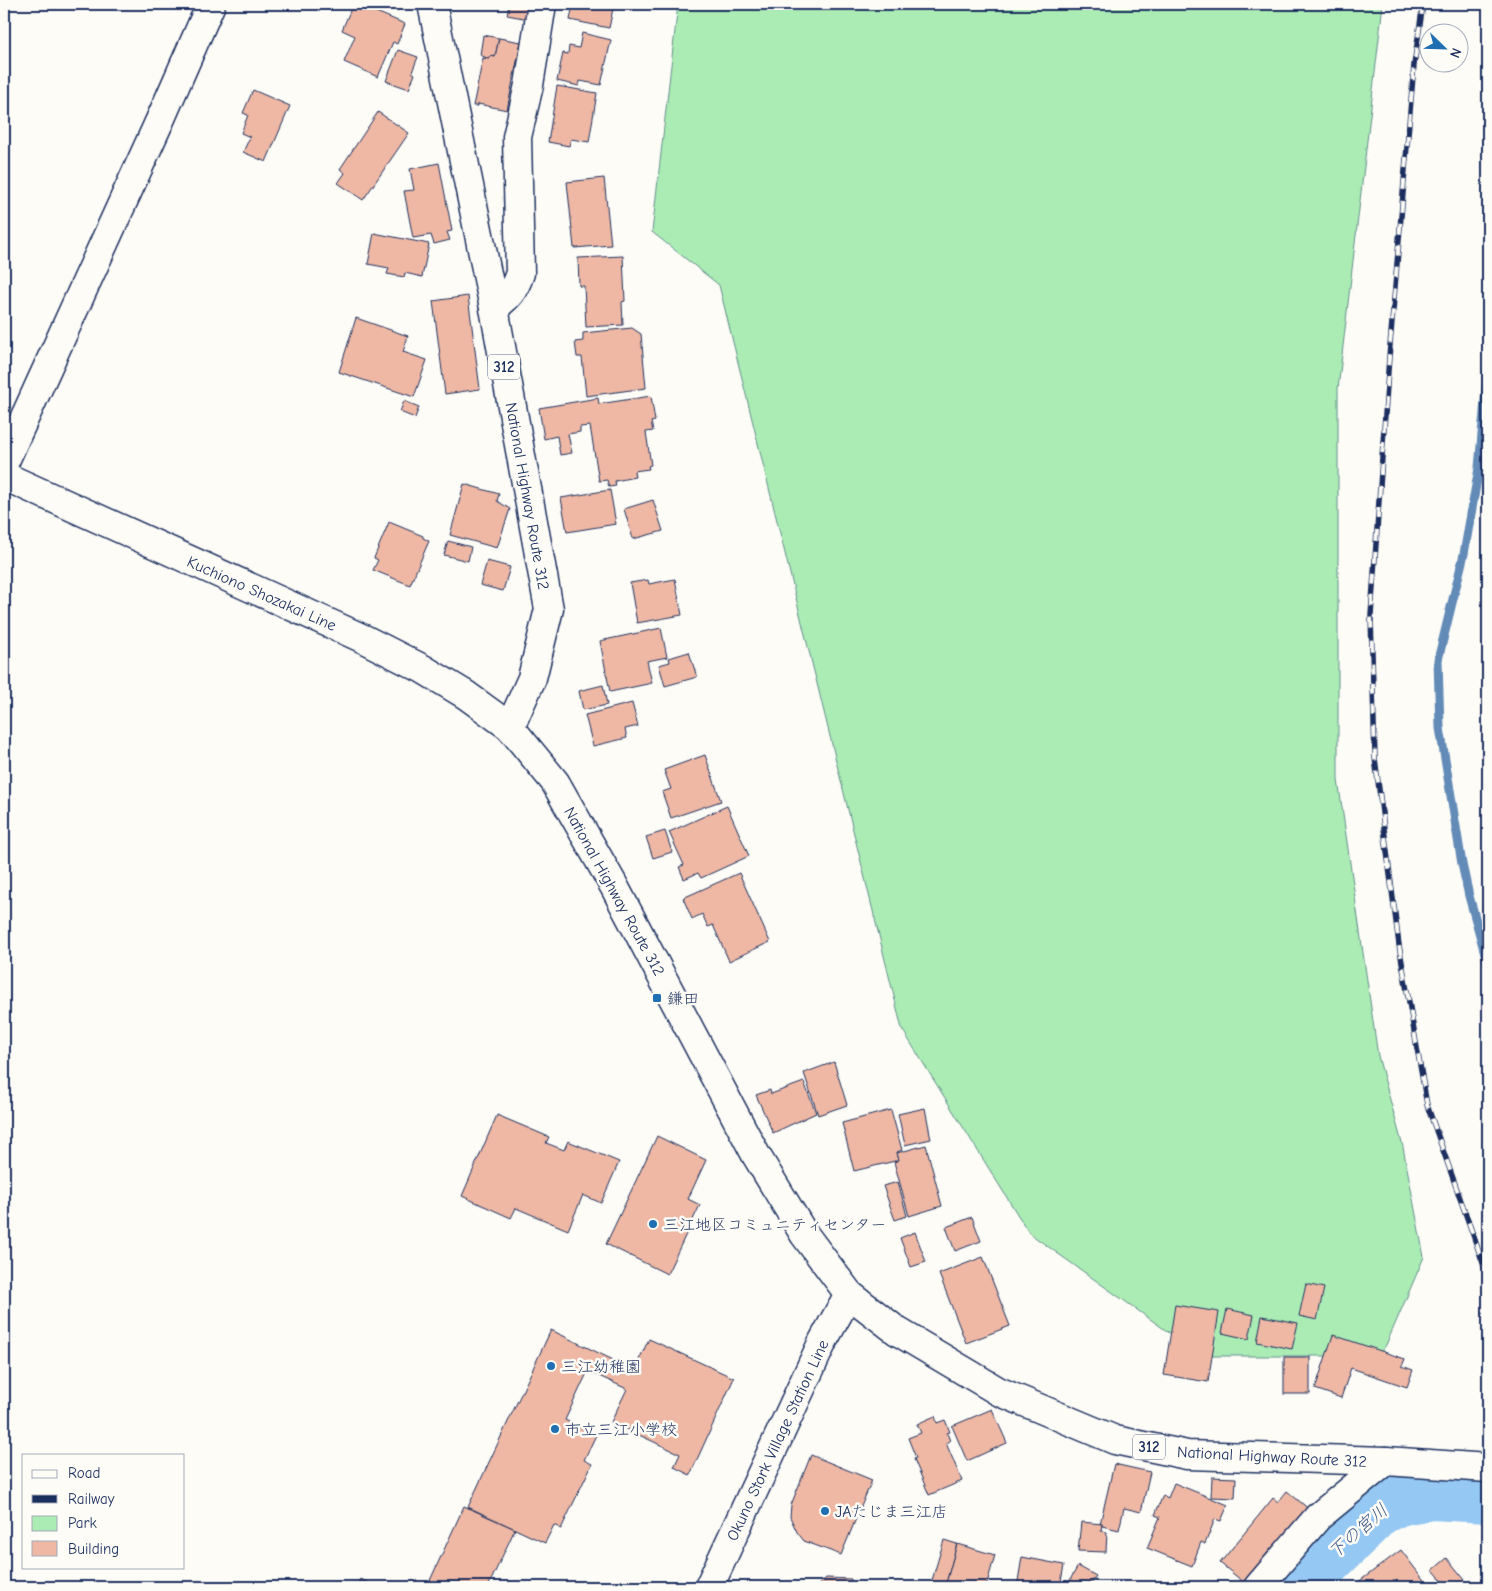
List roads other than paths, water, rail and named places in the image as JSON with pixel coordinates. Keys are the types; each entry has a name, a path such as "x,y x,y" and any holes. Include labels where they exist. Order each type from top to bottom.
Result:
{"main road":[{"path":"4,463 211,4"},
{"name":"National Highway Route 312","path":"432,4 494,308 549,609 532,678 510,727 554,782 614,886 756,1155 804,1234 849,1294 897,1331 998,1391 1115,1440 1187,1455 1386,1462 1488,1468"},
{"path":"494,308 510,296 516,286 520,273 517,137 529,85 542,4"},
{"name":"Kuchiono Shozakai Line","path":"4,476 373,644 423,669 459,690 510,727"},
{"name":"Okuno Stork Village Station Line","path":"709,1587 823,1341 849,1294"},
{"path":"1258,1587 1318,1517 1386,1462"}],"waterway":[{"path":"1488,367 1479,468 1464,554 1438,660 1440,728 1462,864 1488,964"},
{"name":"下の宮川","path":"1298,1587 1379,1508 1400,1498 1431,1493 1488,1496"}],"railway":[{"path":"1423,4 1414,65 1389,357 1371,616 1375,758 1399,945 1427,1105 1488,1277"}],"place":[{"name":"鎌田","path":"657,998"},
{"name":"三江地区コミュニティセンター","path":"653,1224"},
{"name":"三江幼稚園","path":"551,1366"},
{"name":"市立三江小学校","path":"555,1429"},
{"name":"JAたじま三江店","path":"825,1511"}]}
